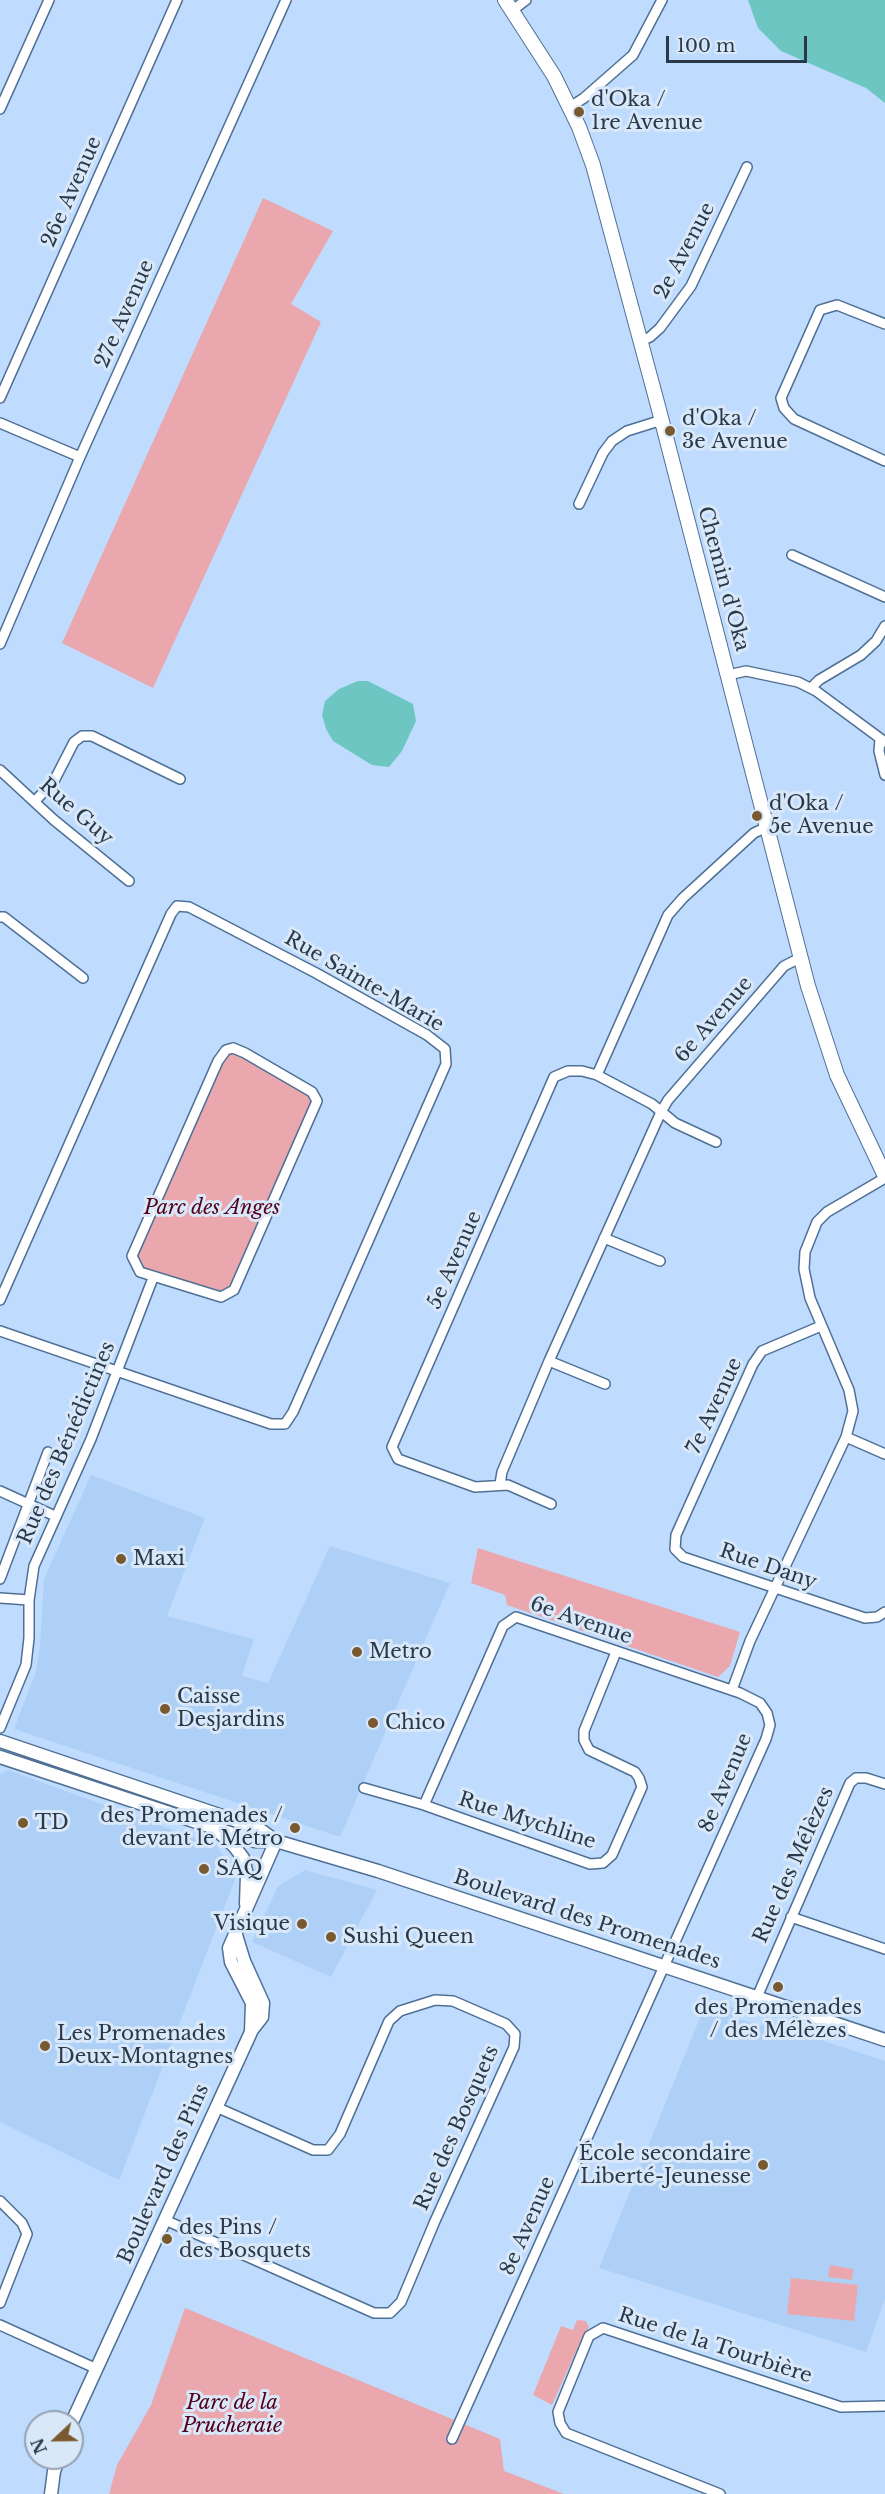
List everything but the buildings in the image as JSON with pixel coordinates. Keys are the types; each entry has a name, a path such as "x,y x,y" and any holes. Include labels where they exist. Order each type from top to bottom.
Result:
{"main road":[{"name":"Chemin d'Oka","path":"509,5 545,60 570,107 584,139 602,194 801,958 830,1055 848,1100 885,1177"}],"street":[{"path":"0,109 49,0"},
{"name":"26e Avenue","path":"0,398 177,0"},
{"name":"27e Avenue","path":"0,644 80,457 286,0"},
{"path":"509,5 526,0"},
{"path":"570,107 584,98 633,55 662,0"},
{"name":"2e Avenue","path":"641,340 650,337 660,328 691,286 747,167"},
{"path":"885,324 837,305 820,310 782,393 784,408 794,419 885,461"},
{"path":"579,504 603,453 612,441 627,431 662,420"},
{"path":"0,423 80,457"},
{"path":"792,555 885,597"},
{"path":"811,688 861,655 876,641 885,626"},
{"path":"728,675 742,671 790,679 811,688 883,741 879,751 885,775"},
{"path":"34,801 54,782 74,742 82,736 92,736 180,778"},
{"name":"Rue Guy","path":"0,770 54,820 129,881"},
{"path":"716,1142 675,1123 652,1104 597,1075 668,915 683,898 754,833 766,826"},
{"name":"Rue Sainte-Marie","path":"0,1300 171,914 177,906 189,907 323,977 427,1035 445,1049 446,1064 293,1412 285,1424 270,1424 0,1331"},
{"path":"0,917 4,916 83,978"},
{"name":"6e Avenue","path":"500,1485 502,1472 549,1361 661,1112 668,1100 784,966 801,958"},
{"path":"233,1048 245,1053 312,1092 317,1101 234,1290 221,1297 153,1278 140,1272 132,1256 218,1061 226,1050 233,1048"},
{"name":"5e Avenue","path":"500,1485 476,1486 398,1459 392,1447 554,1077 567,1071 582,1071 597,1075"},
{"path":"732,1690 774,1589 846,1437 853,1411 849,1390 810,1298 804,1269 805,1252 818,1222 834,1206 885,1177"},
{"path":"604,1238 660,1261"},
{"name":"Rue des Bénédictines","path":"0,1728 27,1661 29,1600 34,1566 91,1439 153,1278"},
{"name":"7e Avenue","path":"675,1535 753,1364 762,1351 821,1326"},
{"path":"549,1361 605,1384"},
{"path":"846,1437 885,1454"},
{"path":"0,1579 48,1452"},
{"path":"500,1485 508,1485 537,1495 551,1504"},
{"path":"0,1491 55,1516"},
{"name":"Rue Dany","path":"675,1535 675,1549 683,1557 865,1618 877,1617 885,1612"},
{"path":"0,1598 29,1600"},
{"name":"6e Avenue","path":"424,1805 503,1626 516,1617 732,1690"},
{"name":"Rue Mychline","path":"364,1788 424,1805 590,1864 603,1863 612,1855 642,1787 635,1772 589,1750 584,1740 584,1731 616,1652"},
{"name":"8e Avenue","path":"452,2439 766,1739 770,1725 767,1713 760,1703 732,1690"},
{"name":"Boulevard des Promenades","path":"0,1742 258,1828 276,1841"},
{"name":"Boulevard des Promenades","path":"0,1757 254,1841 276,1841 378,1871 885,2040"},
{"name":"Rue des Mélèzes","path":"757,1997 850,1783 856,1778 866,1778 885,1784"},
{"path":"214,1828 234,1846 243,1858 247,1875 246,1911"},
{"path":"246,1911 276,1841"},
{"name":"Boulevard des Pins","path":"78,2410 250,2031 262,2017 263,2003 260,1992 244,1961 236,1935 246,1911"},
{"path":"791,1917 885,1949"},
{"name":"Rue des Bosquets","path":"165,2220 374,2313 390,2313 401,2302 514,2047 515,2034 506,2024 453,2001 435,2000 400,2011 389,2021 340,2134 328,2150 314,2150 216,2107"},
{"path":"0,2201 21,2223 27,2234 0,2303"},
{"path":"0,2325 97,2369"},
{"name":"Rue de la Tourbière","path":"720,2494 566,2433 560,2423 558,2412 589,2336 603,2328 841,2407 885,2406"},
{"path":"51,2494 54,2470"}],"shaded area":[{"path":"748,0 885,0 885,103 866,88 781,51 758,28"},
{"path":"358,681 368,681 413,704 416,721 402,751 389,767 372,765 333,741 326,729 322,715 325,701 339,689"},
{"path":"91,1475 205,1518 167,1616 254,1639 242,1676 268,1683 330,1546 450,1583 340,1837 14,1729 36,1671 44,1579"},
{"path":"8,1770 217,1846 236,1877 119,2180 0,2122 0,1774"},
{"path":"305,1870 377,1890 331,1977 252,1942 278,1886"},
{"name":"École secondaire Liberté-Jeunesse","path":"707,2000 736,2009 738,2019 762,2025 769,2023 885,2061 885,2299 866,2352 599,2268"}],"green space":[{"path":"263,198 333,231 291,304 321,322 153,688 62,643"},
{"name":"Parc des Anges","path":"233,1048 293,1080 317,1101 234,1290 221,1297 140,1272 132,1256 218,1061"},
{"path":"478,1548 740,1632 730,1666 718,1677 507,1605 505,1595 471,1583"},
{"path":"830,2265 853,2269 852,2280 828,2277"},
{"path":"791,2278 858,2285 854,2321 787,2314"},
{"name":"Parc de la Prucheraie","path":"185,2308 500,2439 504,2471 564,2494 109,2494 117,2465 151,2405"},
{"path":"577,2320 586,2321 589,2327 552,2405 533,2395 561,2326 573,2330"}],"place":[{"name":"d'Oka / 1re Avenue","path":"579,112"},
{"name":"d'Oka / 3e Avenue","path":"670,431"},
{"name":"d'Oka / 5e Avenue","path":"757,816"},
{"name":"Maxi","path":"121,1559"},
{"name":"Metro","path":"357,1652"},
{"name":"Caisse Desjardins","path":"165,1709"},
{"name":"Chico","path":"373,1723"},
{"name":"TD","path":"23,1823"},
{"name":"des Promenades / devant le Métro","path":"295,1828"},
{"name":"SAQ","path":"204,1869"},
{"name":"Visique","path":"302,1924"},
{"name":"Sushi Queen","path":"331,1937"},
{"name":"des Promenades / des Mélèzes","path":"778,1987"},
{"name":"Les Promenades Deux-Montagnes","path":"45,2046"},
{"name":"École secondaire Liberté-Jeunesse","path":"763,2165"},
{"name":"des Pins / des Bosquets","path":"167,2239"}]}
